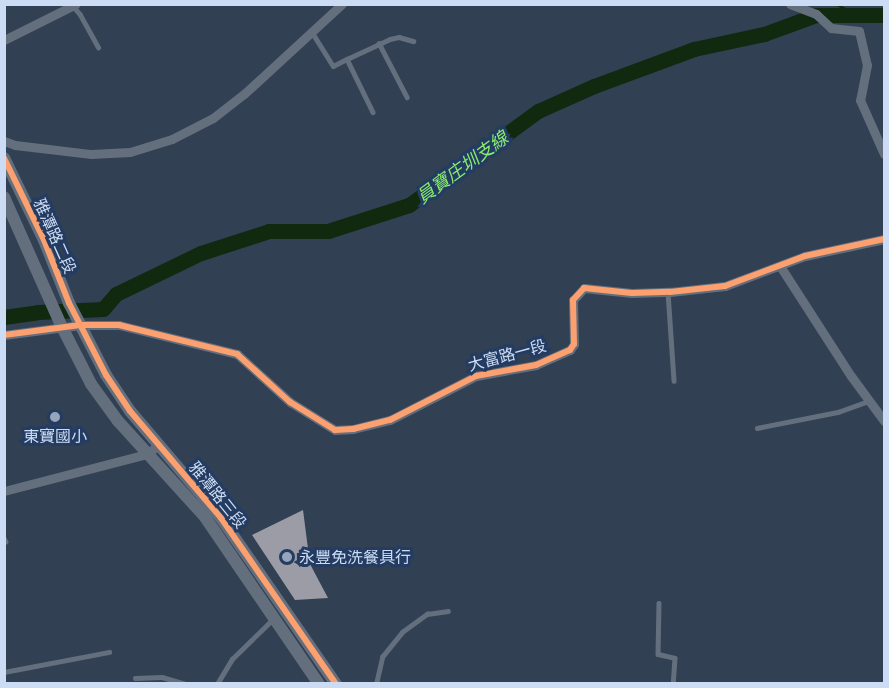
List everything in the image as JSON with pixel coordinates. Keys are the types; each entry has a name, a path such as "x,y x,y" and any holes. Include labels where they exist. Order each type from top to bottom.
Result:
{"street":[{"path":"4,141 15,146 91,154 130,152 172,140 213,118 244,94 342,4"},
{"path":"790,4 816,14 831,28 859,32 867,65 860,100 885,154"},
{"path":"4,40 74,5"},
{"name":"雅潭路二段","path":"4,158 44,240 80,325"},
{"name":"雅潭路二段","path":"4,197 62,327"},
{"name":"大富路一段","path":"80,325 119,325 237,354 290,402 336,430 353,429 390,420 476,376 504,368 536,365 570,350 574,344 573,300 584,288 613,289 633,293 724,286 805,256 885,239"},
{"path":"780,266 869,401 885,421"},
{"path":"4,335 80,325"},
{"name":"雅潭路三段","path":"80,325 106,375 130,411 221,518 287,610 336,684"},
{"name":"雅潭路三段","path":"62,327 91,384 118,421 205,517 319,684"},
{"path":"91,384 106,375"},
{"path":"4,491 147,454 158,445"}],"lane":[{"path":"74,5 98,47"},
{"path":"312,32 333,66 380,43 399,37 413,40"},
{"path":"380,43 407,97"},
{"path":"347,59 373,112"},
{"path":"668,292 674,381"},
{"path":"756,428 838,412 869,401"},
{"path":"659,603 658,654 675,658 673,684"},
{"path":"217,684 232,659 275,618 287,610"},
{"path":"376,684 382,657 402,632 427,614 448,611"},
{"path":"4,672 109,652"},
{"path":"135,678 162,677 187,684"}],"building":[{"name":"永豐免洗餐具行","path":"303,510 310,564 328,598 295,600 252,535"}],"waterway":[{"path":"835,4 854,13"},
{"name":"員寶庄圳支線","path":"4,317 38,312 103,309 116,294 201,253 269,231 328,231 409,205 538,111 594,86 694,49 764,34 816,15 884,15"}],"cycle path":[{"path":"4,158 44,240 69,303 106,375 130,411 221,518 336,684"},
{"path":"4,335 80,325 119,325 237,354 290,402 335,430 353,429 390,420 476,376 536,365 570,350 574,344 573,300 584,288 632,293 670,292 725,286 805,256 884,239"}],"place":[{"name":"東寶國小","path":"55,417"},
{"name":"永豐免洗餐具行","path":"287,557"}]}
